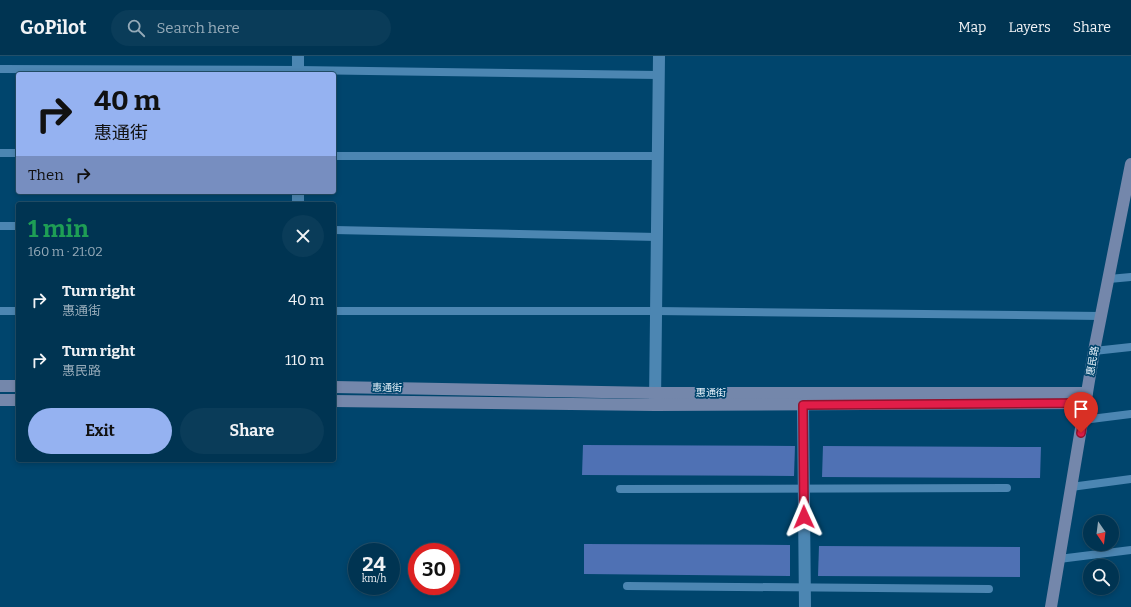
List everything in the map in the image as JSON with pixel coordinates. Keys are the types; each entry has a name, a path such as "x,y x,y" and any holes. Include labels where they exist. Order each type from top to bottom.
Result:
{"street":[{"path":"298,56 298,72"},
{"path":"655,405 658,56"},
{"name":"惠民路","path":"1050,607 1094,351 1126,209 1131,164"},
{"path":"0,386 16,386"},
{"name":"惠通街","path":"336,387 655,393 1086,398"},
{"name":"惠通街","path":"336,401 655,405 803,405 1086,398"},
{"path":"0,400 16,400"},
{"path":"803,405 805,607"}],"lane":[{"path":"0,69 298,72"},
{"path":"336,72 658,75"},
{"path":"0,153 16,153"},
{"path":"336,156 657,156"},
{"path":"0,226 16,226"},
{"path":"336,230 657,237"},
{"path":"1109,279 1131,277"},
{"path":"0,311 16,311"},
{"path":"336,311 1101,316"},
{"path":"1094,351 1131,347"},
{"path":"1083,420 1131,414"},
{"path":"1071,487 1131,480"},
{"path":"620,489 1007,488"},
{"path":"1059,559 1131,550"},
{"path":"627,586 989,589"}],"building":[{"path":"583,445 795,446 794,476 582,475"},
{"path":"823,446 1041,447 1040,478 822,477"},
{"path":"584,544 790,545 790,576 584,574"},
{"path":"819,546 1020,547 1020,577 818,576"}],"route":[{"path":"804,517 803,405 1086,403 1081,433"}]}
